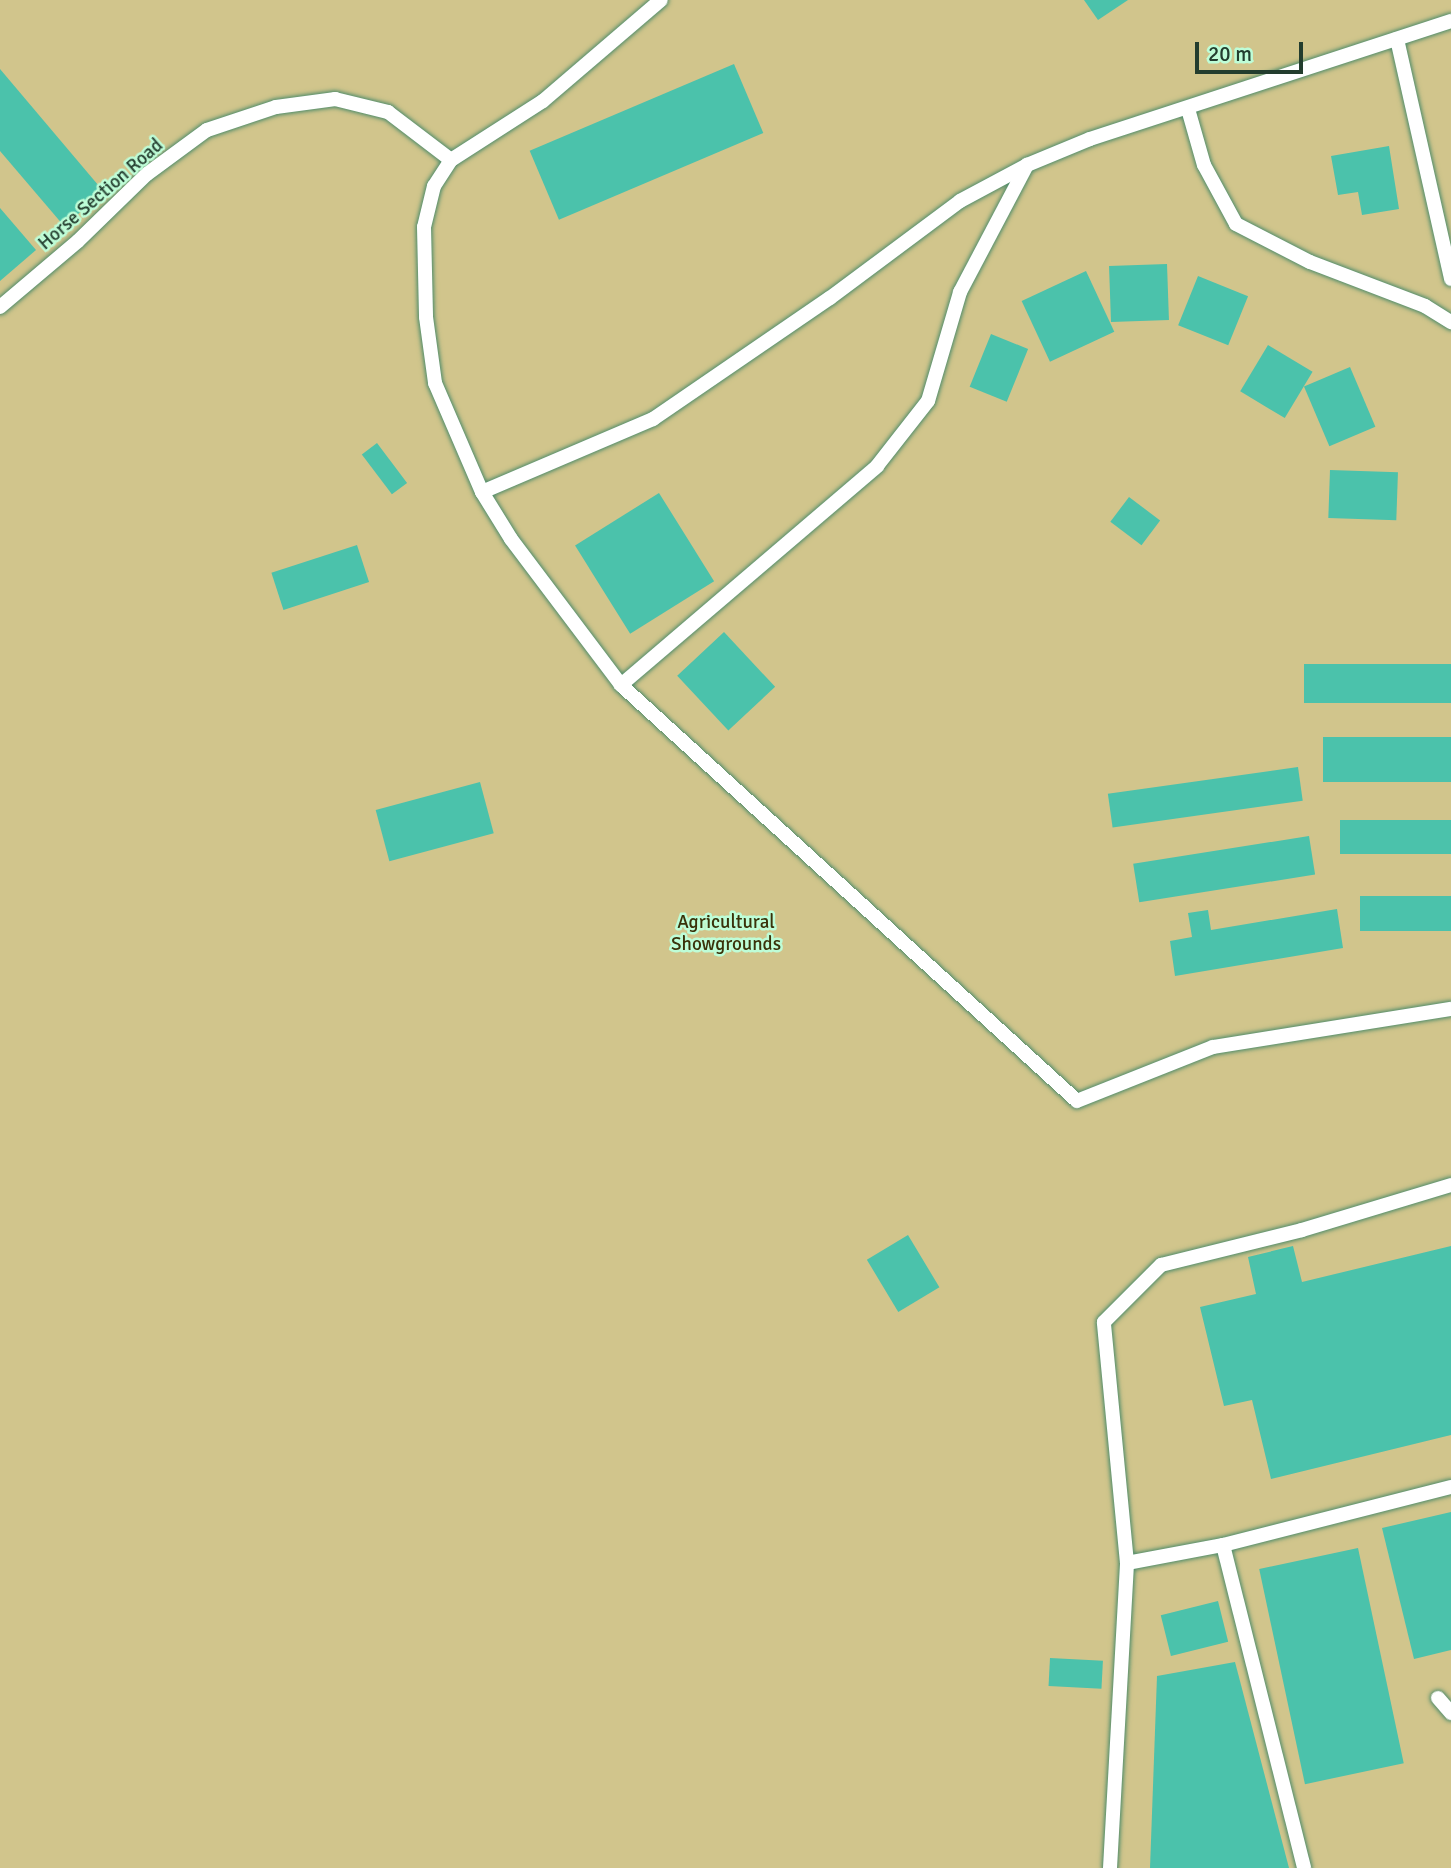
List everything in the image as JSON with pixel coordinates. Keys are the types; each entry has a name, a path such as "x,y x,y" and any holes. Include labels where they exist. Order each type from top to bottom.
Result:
{"lane":[{"path":"661,0 543,101 450,160 434,186 424,228 426,317 435,383 482,492 511,539 621,685 1077,1101 1213,1047 1451,1009"},
{"path":"482,492 653,419 830,298 960,201 1027,165 1090,139 1451,21"},
{"path":"1397,39 1451,279"},
{"name":"Horse Section Road","path":"0,307 78,241 148,174 197,138 276,107 335,99 388,112 450,160"},
{"path":"1188,109 1205,164 1236,225 1310,262 1425,306 1451,321"},
{"path":"621,685 877,466 928,401 960,292 1027,165"},
{"path":"1110,1868 1126,1563 1104,1322 1161,1265 1302,1230 1451,1185"},
{"path":"1126,1563 1223,1545 1451,1487"},
{"path":"1223,1545 1304,1868"},
{"path":"1438,1698 1451,1713"}],"green space":[{"name":"Agricultural Showgrounds","path":"0,0 1451,0 1451,1868 0,1868"}],"building":[{"path":"1084,0 1128,0 1098,20"},
{"path":"734,64 763,133 559,220 530,151"},
{"path":"0,69 104,192 64,226 0,151"},
{"path":"1389,146 1399,209 1362,215 1358,192 1338,195 1331,156"},
{"path":"0,208 36,250 0,281"},
{"path":"1167,264 1169,320 1111,322 1109,266"},
{"path":"1086,271 1114,332 1050,362 1022,301"},
{"path":"1198,276 1248,296 1228,345 1178,325"},
{"path":"991,334 1028,349 1007,402 970,387"},
{"path":"1268,345 1313,372 1285,418 1240,391"},
{"path":"1350,367 1375,427 1329,446 1304,387"},
{"path":"377,443 407,483 392,494 362,454"},
{"path":"1330,470 1398,472 1396,520 1328,518"},
{"path":"659,493 714,581 630,634 575,545"},
{"path":"1129,497 1160,520 1141,545 1110,522"},
{"path":"357,545 369,582 283,610 271,573"},
{"path":"724,632 775,687 728,730 677,676"},
{"path":"1304,664 1451,664 1451,703 1304,703"},
{"path":"1323,737 1451,737 1451,782 1323,782"},
{"path":"1298,767 1303,801 1113,827 1108,794"},
{"path":"480,782 494,833 389,861 376,810"},
{"path":"1340,820 1451,820 1451,854 1340,854"},
{"path":"1309,836 1315,875 1139,902 1133,864"},
{"path":"1360,896 1451,896 1451,931 1360,931"},
{"path":"1337,909 1343,948 1175,976 1170,941 1192,937 1188,913 1208,910 1211,930"},
{"path":"908,1235 939,1287 898,1312 867,1260"},
{"path":"1293,1246 1302,1282 1451,1246 1451,1435 1271,1479 1252,1400 1224,1406 1200,1307 1256,1294 1248,1257"},
{"path":"1451,1512 1451,1650 1414,1659 1382,1528"},
{"path":"1358,1548 1404,1763 1305,1784 1259,1569"},
{"path":"1218,1601 1228,1642 1171,1656 1161,1615"},
{"path":"1050,1658 1103,1661 1101,1689 1049,1686"},
{"path":"1235,1662 1289,1868 1150,1868 1157,1676"}]}
